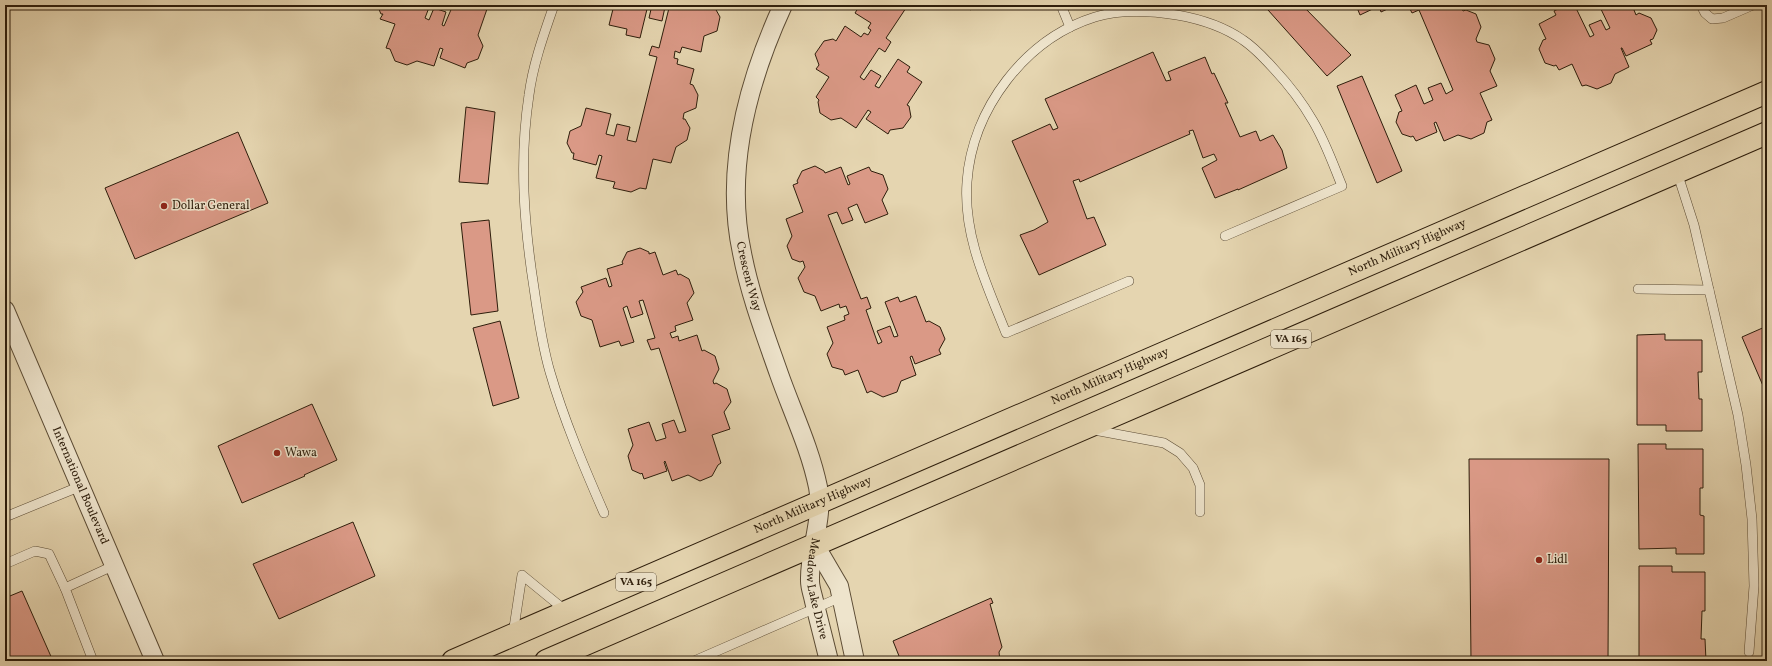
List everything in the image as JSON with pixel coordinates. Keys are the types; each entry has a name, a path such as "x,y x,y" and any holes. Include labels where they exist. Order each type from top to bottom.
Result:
{"main road":[{"name":"North Military Highway","path":"453,661 1767,92"},
{"name":"VA 165","path":"546,661 1767,133"}],"street":[{"name":"Crescent Way","path":"783,5 767,40 751,86 743,124 737,168 736,211 741,252 755,305 785,392 812,462 818,490 819,503 815,544"},
{"name":"International Boulevard","path":"5,310 155,661"},
{"name":"Meadow Lake Drive","path":"815,544 838,586 855,661"},
{"name":"Meadow Lake Drive","path":"815,544 811,561 810,583 830,661"}],"lane":[{"path":"554,5 541,45 529,94 523,145 522,184 526,237 537,310 550,371 578,451 604,513"},
{"path":"1061,5 1070,27"},
{"path":"1701,5 1705,13 1712,19 1723,18 1753,5"},
{"path":"1129,281 1006,333 974,251 968,217 967,183 970,156 978,130 994,99 1013,72 1038,48 1070,27 1096,17 1126,12 1163,13 1195,18 1226,30 1244,40 1262,55 1293,89 1314,122 1342,186 1225,236"},
{"path":"1677,172 1694,225 1738,415 1746,465 1752,519 1754,586 1749,652"},
{"path":"1638,289 1709,290"},
{"path":"1084,428 1164,443 1180,453 1193,468 1200,485 1200,512"},
{"path":"5,517 81,486"},
{"path":"5,564 35,551 49,554 65,588 93,661"},
{"path":"65,588 115,565"},
{"path":"512,635 522,575 568,612"},
{"path":"694,661 841,597"}],"building":[{"path":"377,5 430,5 425,18 429,20 434,8 446,12 442,25 444,26 453,5 476,5 487,9 478,35 483,46 478,59 467,63 465,68 440,58 443,49 440,48 434,66 417,61 407,65 395,61 390,49 386,48 395,24 380,19 383,14 381,14"},
{"path":"614,5 648,5 640,38 626,35 627,29 609,25"},
{"path":"652,5 713,5 712,8 715,8 720,17 717,31 704,36 701,52 682,47 680,53 675,51 674,58 678,59 677,64 694,69 690,84 693,85 698,95 696,108 684,113 683,119 685,119 690,128 687,140 676,147 671,163 653,159 646,189 640,188 631,192 613,188 615,182 596,178 602,156 599,155 596,165 573,159 574,153 572,153 567,143 570,131 581,126 586,108 611,114 606,134 614,136 617,124 630,127 627,140 636,142 657,57 649,55 652,46 659,48 669,8 665,7 662,21 649,18"},
{"path":"860,5 908,5 886,38 891,42 885,52 879,48 860,77 864,80 871,70 881,76 875,86 879,88 898,59 910,67 907,72 922,82 907,105 909,106 911,117 903,128 890,130 888,134 866,119 871,112 868,110 856,128 841,118 831,120 820,113 819,100 816,97 829,77 816,69 819,65 815,54 824,41 833,39 836,41 845,26 861,37 864,33 868,35 871,30 868,28 871,23 855,13"},
{"path":"963,5 975,5 971,10"},
{"path":"1273,5 1302,5 1351,55 1327,76 1268,10"},
{"path":"1356,5 1394,6 1381,12 1379,6 1360,15"},
{"path":"1408,5 1460,5 1463,11 1466,10 1476,14 1481,27 1476,39 1477,42 1489,45 1495,59 1490,71 1497,86 1480,93 1492,120 1487,122 1484,133 1471,139 1458,135 1444,141 1436,122 1434,123 1437,132 1416,141 1413,136 1411,137 1402,134 1396,122 1399,112 1402,111 1395,95 1416,85 1424,104 1433,100 1428,88 1441,83 1446,94 1453,90 1419,10 1412,13"},
{"path":"1558,5 1577,5 1575,6 1590,37 1594,35 1589,25 1601,20 1606,30 1610,28 1599,5 1632,5 1636,15 1639,13 1651,18 1657,30 1653,39 1650,40 1652,44 1626,56 1621,48 1629,67 1615,74 1611,83 1597,89 1586,85 1582,86 1572,64 1559,70 1556,65 1554,66 1545,63 1539,49 1543,40 1546,39 1539,24 1556,15 1554,11 1560,8"},
{"path":"1153,52 1166,81 1171,80 1168,72 1205,57 1212,74 1214,73 1228,103 1225,103 1240,137 1256,131 1260,141 1273,135 1282,150 1287,168 1238,190 1215,198 1202,168 1217,160 1214,154 1203,158 1193,130 1189,131 1190,134 1080,182 1079,179 1073,181 1087,219 1094,217 1106,245 1039,275 1020,235 1034,230 1048,222 1012,141 1050,124 1053,130 1058,128 1045,99"},
{"path":"1362,76 1402,171 1377,183 1337,86"},
{"path":"466,107 495,112 488,184 459,182"},
{"path":"238,132 268,203 135,259 105,188"},
{"path":"815,166 825,173 841,167 848,185 850,184 847,176 869,167 871,171 883,175 888,189 882,200 888,214 865,223 857,204 848,208 853,220 842,224 837,212 828,215 861,299 867,297 871,308 866,310 878,344 882,342 877,331 890,326 894,337 898,336 885,302 898,297 900,302 916,296 926,322 929,321 940,327 945,339 939,350 941,354 915,364 912,356 910,357 916,375 901,381 897,392 883,397 871,391 867,393 858,370 845,375 843,370 832,367 827,354 833,343 827,327 845,320 844,316 849,314 846,306 840,308 839,304 821,311 815,296 804,292 798,278 805,267 803,261 800,262 792,259 787,246 792,236 786,219 803,212 793,185 798,183 797,181 802,171"},
{"path":"489,220 498,311 471,315 461,223"},
{"path":"640,248 649,252 649,254 655,252 663,275 676,270 678,275 680,274 689,279 694,293 687,303 693,320 675,326 676,331 670,333 672,338 678,336 679,341 697,335 702,351 704,350 715,356 719,369 713,381 714,384 716,383 727,389 731,402 724,412 730,429 712,435 721,463 718,465 712,476 700,481 688,475 672,481 665,461 667,471 644,479 642,473 641,474 632,470 628,456 633,445 628,429 649,422 656,441 666,438 662,424 674,420 679,433 686,431 659,348 651,350 647,340 655,338 643,300 639,301 643,314 631,318 627,306 623,308 634,342 621,346 619,341 600,347 592,320 581,316 576,302 583,292 581,287 606,278 609,287 612,286 607,269 623,264 622,262 627,252"},
{"path":"500,321 519,398 493,406 473,328"},
{"path":"1767,326 1767,395 1742,337"},
{"path":"1665,334 1665,340 1702,340 1702,372 1698,372 1699,399 1702,399 1702,431 1666,431 1666,425 1637,425 1637,335"},
{"name":"Wawa","path":"312,404 337,460 304,475 305,476 242,503 218,446"},
{"path":"1638,444 1666,444 1666,449 1703,449 1703,488 1700,488 1700,515 1704,516 1704,554 1676,554 1676,548 1639,549"},
{"name":"Lidl","path":"1469,459 1609,459 1608,661 1471,661"},
{"path":"353,522 375,576 279,619 253,564"},
{"path":"1639,566 1672,566 1672,572 1705,572 1705,611 1702,611 1701,639 1705,639 1706,661 1639,661"},
{"path":"22,591 53,661 5,661 5,598"},
{"path":"991,598 993,603 990,604 1002,647 999,652 1000,661 985,661 985,658 979,661 901,661 893,641"}],"place":[{"name":"Dollar General","path":"164,206"},
{"name":"Wawa","path":"277,453"},
{"name":"Lidl","path":"1539,560"}]}
